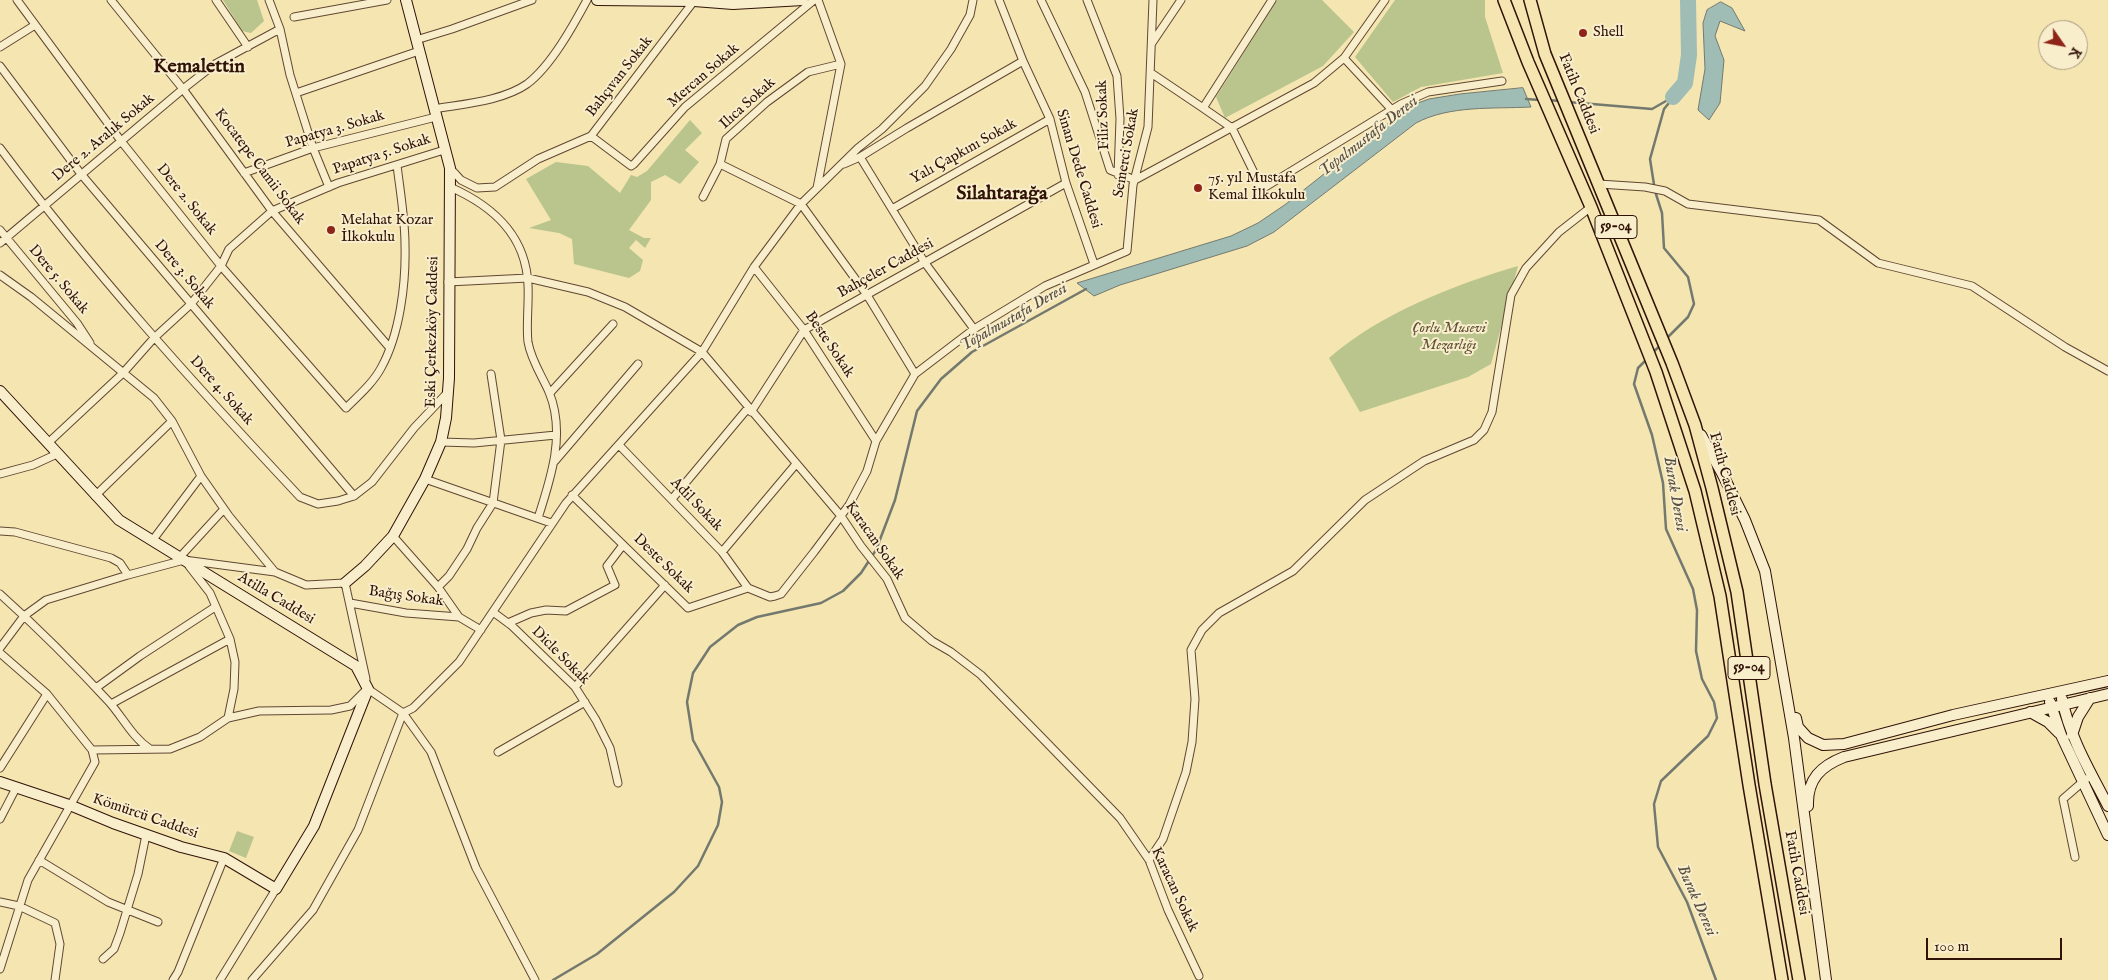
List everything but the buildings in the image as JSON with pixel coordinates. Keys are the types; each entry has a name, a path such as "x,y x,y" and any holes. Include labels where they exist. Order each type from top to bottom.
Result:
{"main road":[{"name":"Fatih Caddesi","path":"1504,0 1528,62 1591,207 1656,372 1695,491 1720,596 1748,785 1782,980"},
{"name":"Fatih Caddesi","path":"1530,0 1545,54 1672,362 1695,425 1715,497 1737,592 1765,784 1799,980"}],"street":[{"name":"Dere 2. Sokak","path":"17,0 120,141 221,266 346,408 373,381 382,367 389,347"},
{"name":"Kocatepe Camii Sokak","path":"111,0 183,88 272,210 389,347"},
{"path":"216,0 248,47"},
{"path":"269,0 280,28 296,93 313,148 329,187"},
{"path":"294,17 386,0"},
{"name":"Eski Çerkezköy Caddesi","path":"345,583 365,566 393,536 425,479 441,442 448,392 450,168 406,0"},
{"path":"416,40 532,0"},
{"name":"Papatya 3. Sokak","path":"244,173 313,148 515,90 526,84 546,66 572,28 587,0"},
{"path":"598,0 694,1 733,4 803,0"},
{"path":"816,0 841,64 817,188"},
{"name":"Mercan Sokak","path":"591,136 631,166 685,107 816,0"},
{"path":"252,980 313,910 358,830 404,714 413,708 459,662 551,523 572,496 702,352 754,268 801,204 882,129 925,86 951,49 970,16 973,0"},
{"name":"Sinan Dede Caddesi","path":"999,0 1023,61 1050,120 1066,183 1094,264"},
{"path":"1041,0 1085,92 1110,170 1135,180 1314,83 1344,58 1384,0"},
{"name":"Filiz Sokak","path":"1087,0 1117,76 1120,119 1118,174"},
{"name":"Semerci Sokak","path":"1094,264 1127,251 1135,180 1148,127 1153,0"},
{"path":"1152,43 1181,0"},
{"path":"1203,108 1272,0"},
{"path":"1499,0 1508,13"},
{"name":"Bahçıvan Sokak","path":"450,168 461,180 477,188 495,187 538,159 591,136 694,1"},
{"path":"0,47 35,25"},
{"name":"Dere 2. Aralık Sokak","path":"3,240 183,88 215,64 280,28"},
{"path":"296,93 419,51"},
{"path":"1344,58 1392,110"},
{"path":"840,166 860,158 907,128 1023,61"},
{"name":"Ilıca Sokak","path":"703,197 720,164 726,139 768,102 808,72 841,64"},
{"name":"Dere 3. Sokak","path":"0,66 82,174 354,496"},
{"path":"1151,73 1232,128 1262,190 1392,110 1428,92 1502,82"},
{"name":"Yalı Çapkını Sokak","path":"892,209 1050,120"},
{"name":"Dere 4. Sokak","path":"0,148 44,206 154,338 300,497 318,504 354,496 372,482 414,428 448,392"},
{"name":"Papatya 5. Sokak","path":"272,210 329,187 444,150"},
{"path":"860,158 925,263 974,329"},
{"path":"389,347 396,331 404,275 405,244 397,164"},
{"path":"720,164 801,204 867,296 915,374"},
{"name":"Bahçeler Caddesi","path":"672,499 749,410 804,330 1066,183"},
{"path":"1599,184 1644,187 1666,192 1688,204 1819,220 1878,263 1972,286 2066,347 2108,371"},
{"path":"450,187 482,203 497,215 522,251 528,278 528,343 538,370 550,393 556,434 554,461 538,518"},
{"path":"1149,860 1163,839 1186,772 1192,742 1195,699 1191,650 1202,630 1219,613 1294,571 1365,500 1424,461 1474,440 1484,430 1492,412 1511,295 1526,268 1559,232 1591,207"},
{"path":"48,443 123,373 154,338 191,304 221,266 229,249 272,210"},
{"name":"Dere 5. Sokak","path":"0,230 3,240 77,323 94,348"},
{"path":"748,588 770,597 781,594 860,488 876,441 915,374 974,329 1045,286 1094,264"},
{"name":"Beste Sokak","path":"754,268 804,330 876,441"},
{"path":"0,275 31,297 154,398 172,421 200,476 275,572"},
{"name":"Karacan Sokak","path":"448,282 528,278 588,292 625,307 702,352 749,410 841,516 861,546 887,579 905,618 981,675 1120,818 1149,860 1168,910 1199,976"},
{"path":"550,393 613,324"},
{"path":"554,461 638,364"},
{"path":"438,587 449,576 463,556 493,502 500,440 491,374"},
{"name":"Atilla Caddesi","path":"0,391 119,520 356,666 368,689"},
{"path":"95,496 172,421"},
{"path":"1695,425 1722,473 1745,520 1765,571 1786,688 1826,980"},
{"path":"441,442 474,444 556,434"},
{"name":"Adil Sokak","path":"619,445 722,552 748,588"},
{"path":"0,474 57,454"},
{"path":"722,552 796,464"},
{"path":"152,541 200,476"},
{"path":"425,479 551,523"},
{"name":"Deste Sokak","path":"572,496 688,608 748,588"},
{"path":"182,559 224,509"},
{"path":"0,531 14,532 111,558 120,564 128,575"},
{"path":"393,536 438,587 459,617 481,630"},
{"path":"508,623 531,613 546,610 566,611 615,585 607,566 624,545"},
{"path":"182,559 210,593 230,639 235,662 234,689 228,718"},
{"path":"0,648 24,616 46,600 182,559 275,572 306,585 345,583 368,689 314,826 220,980"},
{"path":"574,687 665,585"},
{"path":"0,594 96,688 142,744 150,749"},
{"name":"Bağış Sokak","path":"350,603 406,613 459,617"},
{"path":"96,688 140,656 216,607"},
{"name":"Dicle Sokak","path":"493,612 508,623 574,687 610,748 618,783"},
{"path":"111,704 230,639"},
{"path":"0,653 47,694 92,750 96,762 28,880 0,969"},
{"path":"1786,688 1798,727 1808,738 1823,745 1844,744 1957,714 2108,681"},
{"path":"368,689 404,714 431,752 476,868 534,979"},
{"path":"92,750 139,751 170,749 200,737 228,718 259,711 331,710 350,706 368,689"},
{"path":"2060,691 2072,735 2108,806"},
{"path":"0,768 47,694"},
{"path":"2047,694 2061,735 2108,835"},
{"path":"1809,850 1808,797 1814,779 1828,764 1844,757 2108,694"},
{"path":"2072,735 2078,717 2090,698"},
{"path":"498,752 584,702"},
{"path":"2030,712 2048,722 2061,735"},
{"path":"1957,714 1960,728"},
{"path":"2075,856 2063,799 2092,775"},
{"name":"Kömürcü Caddesi","path":"0,782 72,806 181,847 224,858 276,889"},
{"path":"0,819 16,788"},
{"path":"103,959 114,949 128,909 146,835"},
{"path":"173,980 182,964 224,858"},
{"path":"39,860 90,892 158,922"},
{"path":"0,902 19,906 56,923 60,944 55,980"}],"green space":[{"path":"223,0 257,0 264,21 251,33 242,31"},
{"path":"1277,0 1322,0 1354,32 1323,66 1225,118 1216,97"},
{"path":"1395,0 1485,0 1485,17 1503,73 1421,87 1393,102 1355,57"},
{"path":"690,120 702,133 685,150 699,162 680,184 665,175 651,182 651,200 629,230 644,238 651,238 645,248 636,240 629,248 643,260 640,271 629,278 574,264 572,239 559,233 529,228 551,220 526,179 556,162 588,166 620,193 631,175 637,177 647,171"},
{"name":"Çorlu Musevi Mezarlığı","path":"1518,266 1491,364 1468,377 1360,412 1329,358 1349,342 1394,314 1444,291"},
{"path":"237,831 254,837 246,858 229,851"}],"water":[{"path":"1721,2 1732,8 1745,31 1720,21 1715,36 1724,60 1720,103 1709,120 1698,110 1705,69 1703,23 1707,10"},
{"path":"1523,88 1531,107 1457,111 1429,117 1416,123 1274,232 1247,246 1120,285 1094,296 1077,283 1231,236 1258,223 1286,204 1415,104 1429,99 1460,94"}],"waterway":[{"path":"1673,97 1685,83 1689,55 1688,0"},
{"name":"Topalmustafa Deresi","path":"1568,102 1652,109 1673,97"},
{"name":"Burak Deresi","path":"1666,339 1688,317 1694,304 1688,277 1664,248 1662,213 1655,191 1650,159 1664,109 1673,98"},
{"name":"Topalmustafa Deresi","path":"1526,99 1540,100"},
{"name":"Topalmustafa Deresi","path":"1548,100 1560,101"},
{"name":"Topalmustafa Deresi","path":"553,980 597,954 674,892 698,866 718,825 722,802 719,787 693,740 687,702 693,673 710,647 738,625 757,617 821,603 843,591 861,573 876,550 895,500 917,411 941,379 972,352 1086,289"},
{"name":"Burak Deresi","path":"1652,353 1661,345"},
{"name":"Burak Deresi","path":"1647,359 1638,368 1634,384 1652,435 1663,483 1666,529 1693,589 1697,610 1696,651 1702,679 1714,702 1717,718 1708,736 1661,781 1654,804 1658,847 1687,902 1716,980"}],"place":[{"name":"Shell","path":"1583,33"},
{"name":"75. yıl Mustafa Kemal İlkokulu","path":"1198,188"},
{"name":"Melahat Kozar İlkokulu","path":"331,230"}],"district":[{"name":"Kemalettin","path":"199,68"},
{"name":"Silahtarağa","path":"1002,195"}]}
